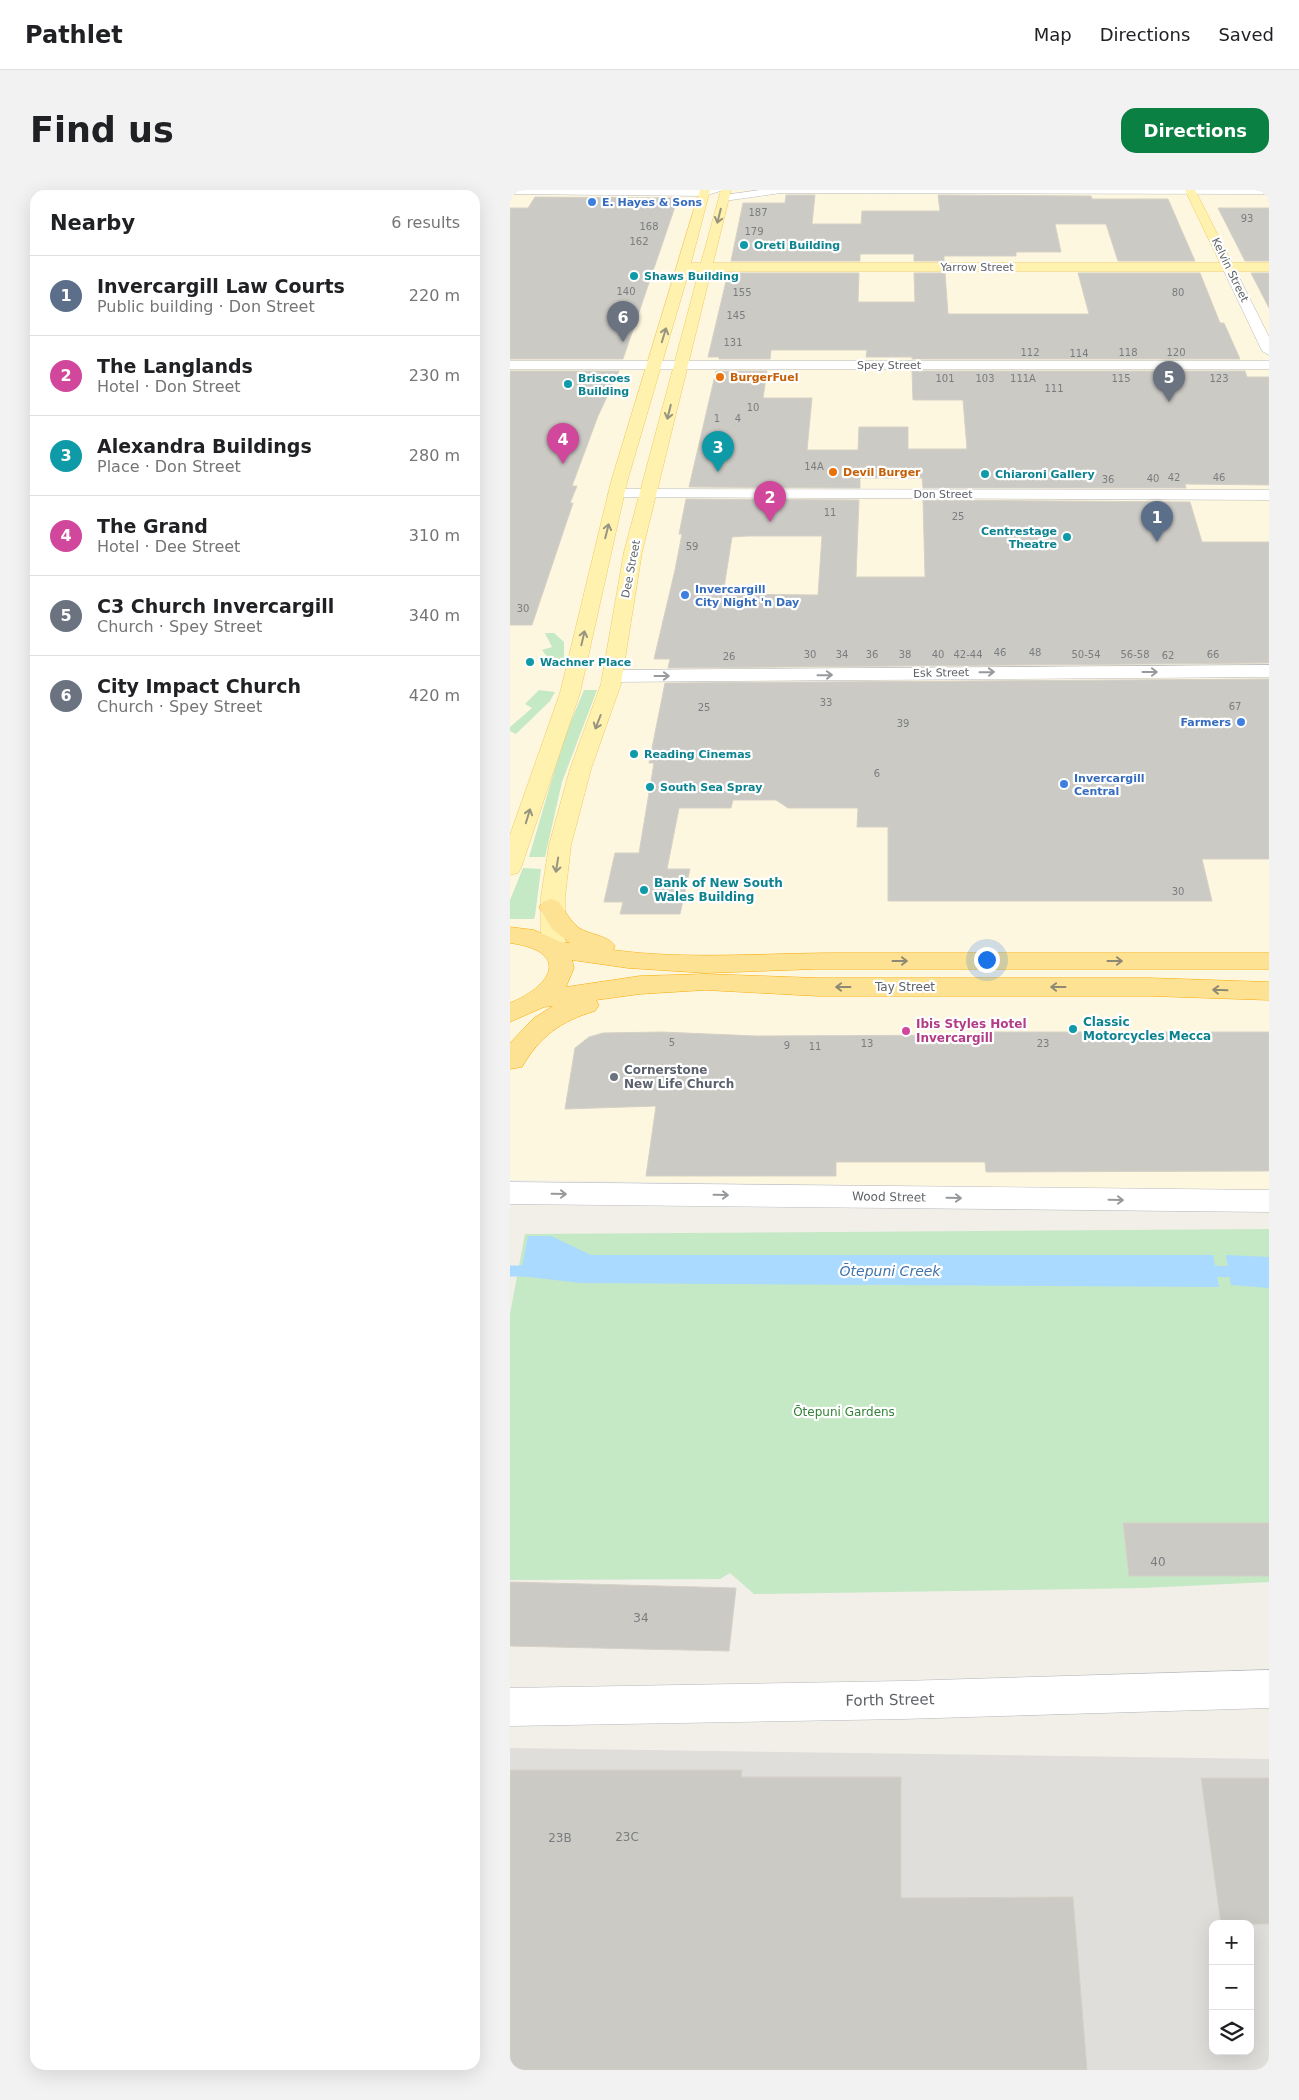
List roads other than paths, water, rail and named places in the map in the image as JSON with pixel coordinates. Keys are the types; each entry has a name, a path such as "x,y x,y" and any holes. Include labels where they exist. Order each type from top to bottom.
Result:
{"highway":[{"path":"551,907 559,923 571,935 601,946 670,955 816,961"},
{"name":"Tay Street","path":"510,935 528,937 542,942 553,949 666,964 706,965 816,961 1269,961"},
{"path":"510,1013 526,1008 550,993 560,978 561,962 553,949"},
{"name":"Tay Street","path":"542,999 640,985 672,983 818,987 1150,987 1269,991"},
{"path":"511,1064 522,1043 544,1022 581,1006 677,992 818,987"},
{"path":"511,1064 518,1044 539,1011 542,999"}],"main road":[{"name":"Kelvin Street","path":"1190,190 1228,267"},
{"path":"510,868 570,693 616,494 684,267 704,191"},
{"name":"Dee Street","path":"553,949 551,907 557,862 574,793 614,676 622,633 627,580 723,193"},
{"name":"Yarrow Street","path":"684,267 1269,267"}],"street":[{"path":"510,191 658,190 723,193 772,190 1269,191"},
{"name":"Kelvin Street","path":"1228,267 1269,351"},
{"name":"Spey Street","path":"510,365 1269,365"},
{"name":"Don Street","path":"616,494 1269,495"},
{"name":"Esk Street","path":"614,676 1269,671"},
{"name":"Wood Street","path":"510,1193 1269,1201"},
{"name":"Forth Street","path":"510,1707 893,1700 1269,1689"}],"water":[{"path":"528,1236 551,1236 591,1255 1213,1255 1219,1287 581,1283 520,1276"},
{"path":"1226,1255 1269,1257 1269,1288 1231,1285"}],"waterway":[{"name":"Ōtepuni Creek","path":"510,1271 533,1271"},
{"name":"Ōtepuni Creek","path":"1203,1271 1241,1272"}],"place":[{"name":"E. Hayes & Sons","path":"592,202"},
{"name":"Oreti Building","path":"744,245"},
{"name":"Shaws Building","path":"634,276"},
{"name":"City Impact Church","path":"623,342"},
{"name":"BurgerFuel","path":"720,377"},
{"name":"Briscoes Building","path":"568,384"},
{"name":"C3 Church Invercargill","path":"1169,402"},
{"name":"The Grand","path":"563,464"},
{"name":"Alexandra Buildings","path":"718,472"},
{"name":"Devil Burger","path":"833,472"},
{"name":"Chiaroni Gallery","path":"985,474"},
{"name":"The Langlands","path":"770,522"},
{"name":"Centrestage Theatre","path":"1067,537"},
{"name":"Invercargill Law Courts","path":"1157,542"},
{"name":"Invercargill City Night 'n Day","path":"685,595"},
{"name":"Wachner Place","path":"530,662"},
{"name":"Farmers","path":"1241,722"},
{"name":"Reading Cinemas","path":"634,754"},
{"name":"Invercargill Central","path":"1064,784"},
{"name":"South Sea Spray","path":"650,787"},
{"name":"Bank of New South Wales Building","path":"644,890"},
{"name":"Classic Motorcycles Mecca","path":"1073,1029"},
{"name":"Ibis Styles Hotel Invercargill","path":"906,1031"},
{"name":"Cornerstone New Life Church","path":"614,1077"}],"park label":[{"name":"Ōtepuni Gardens","path":"844,1412"}]}
